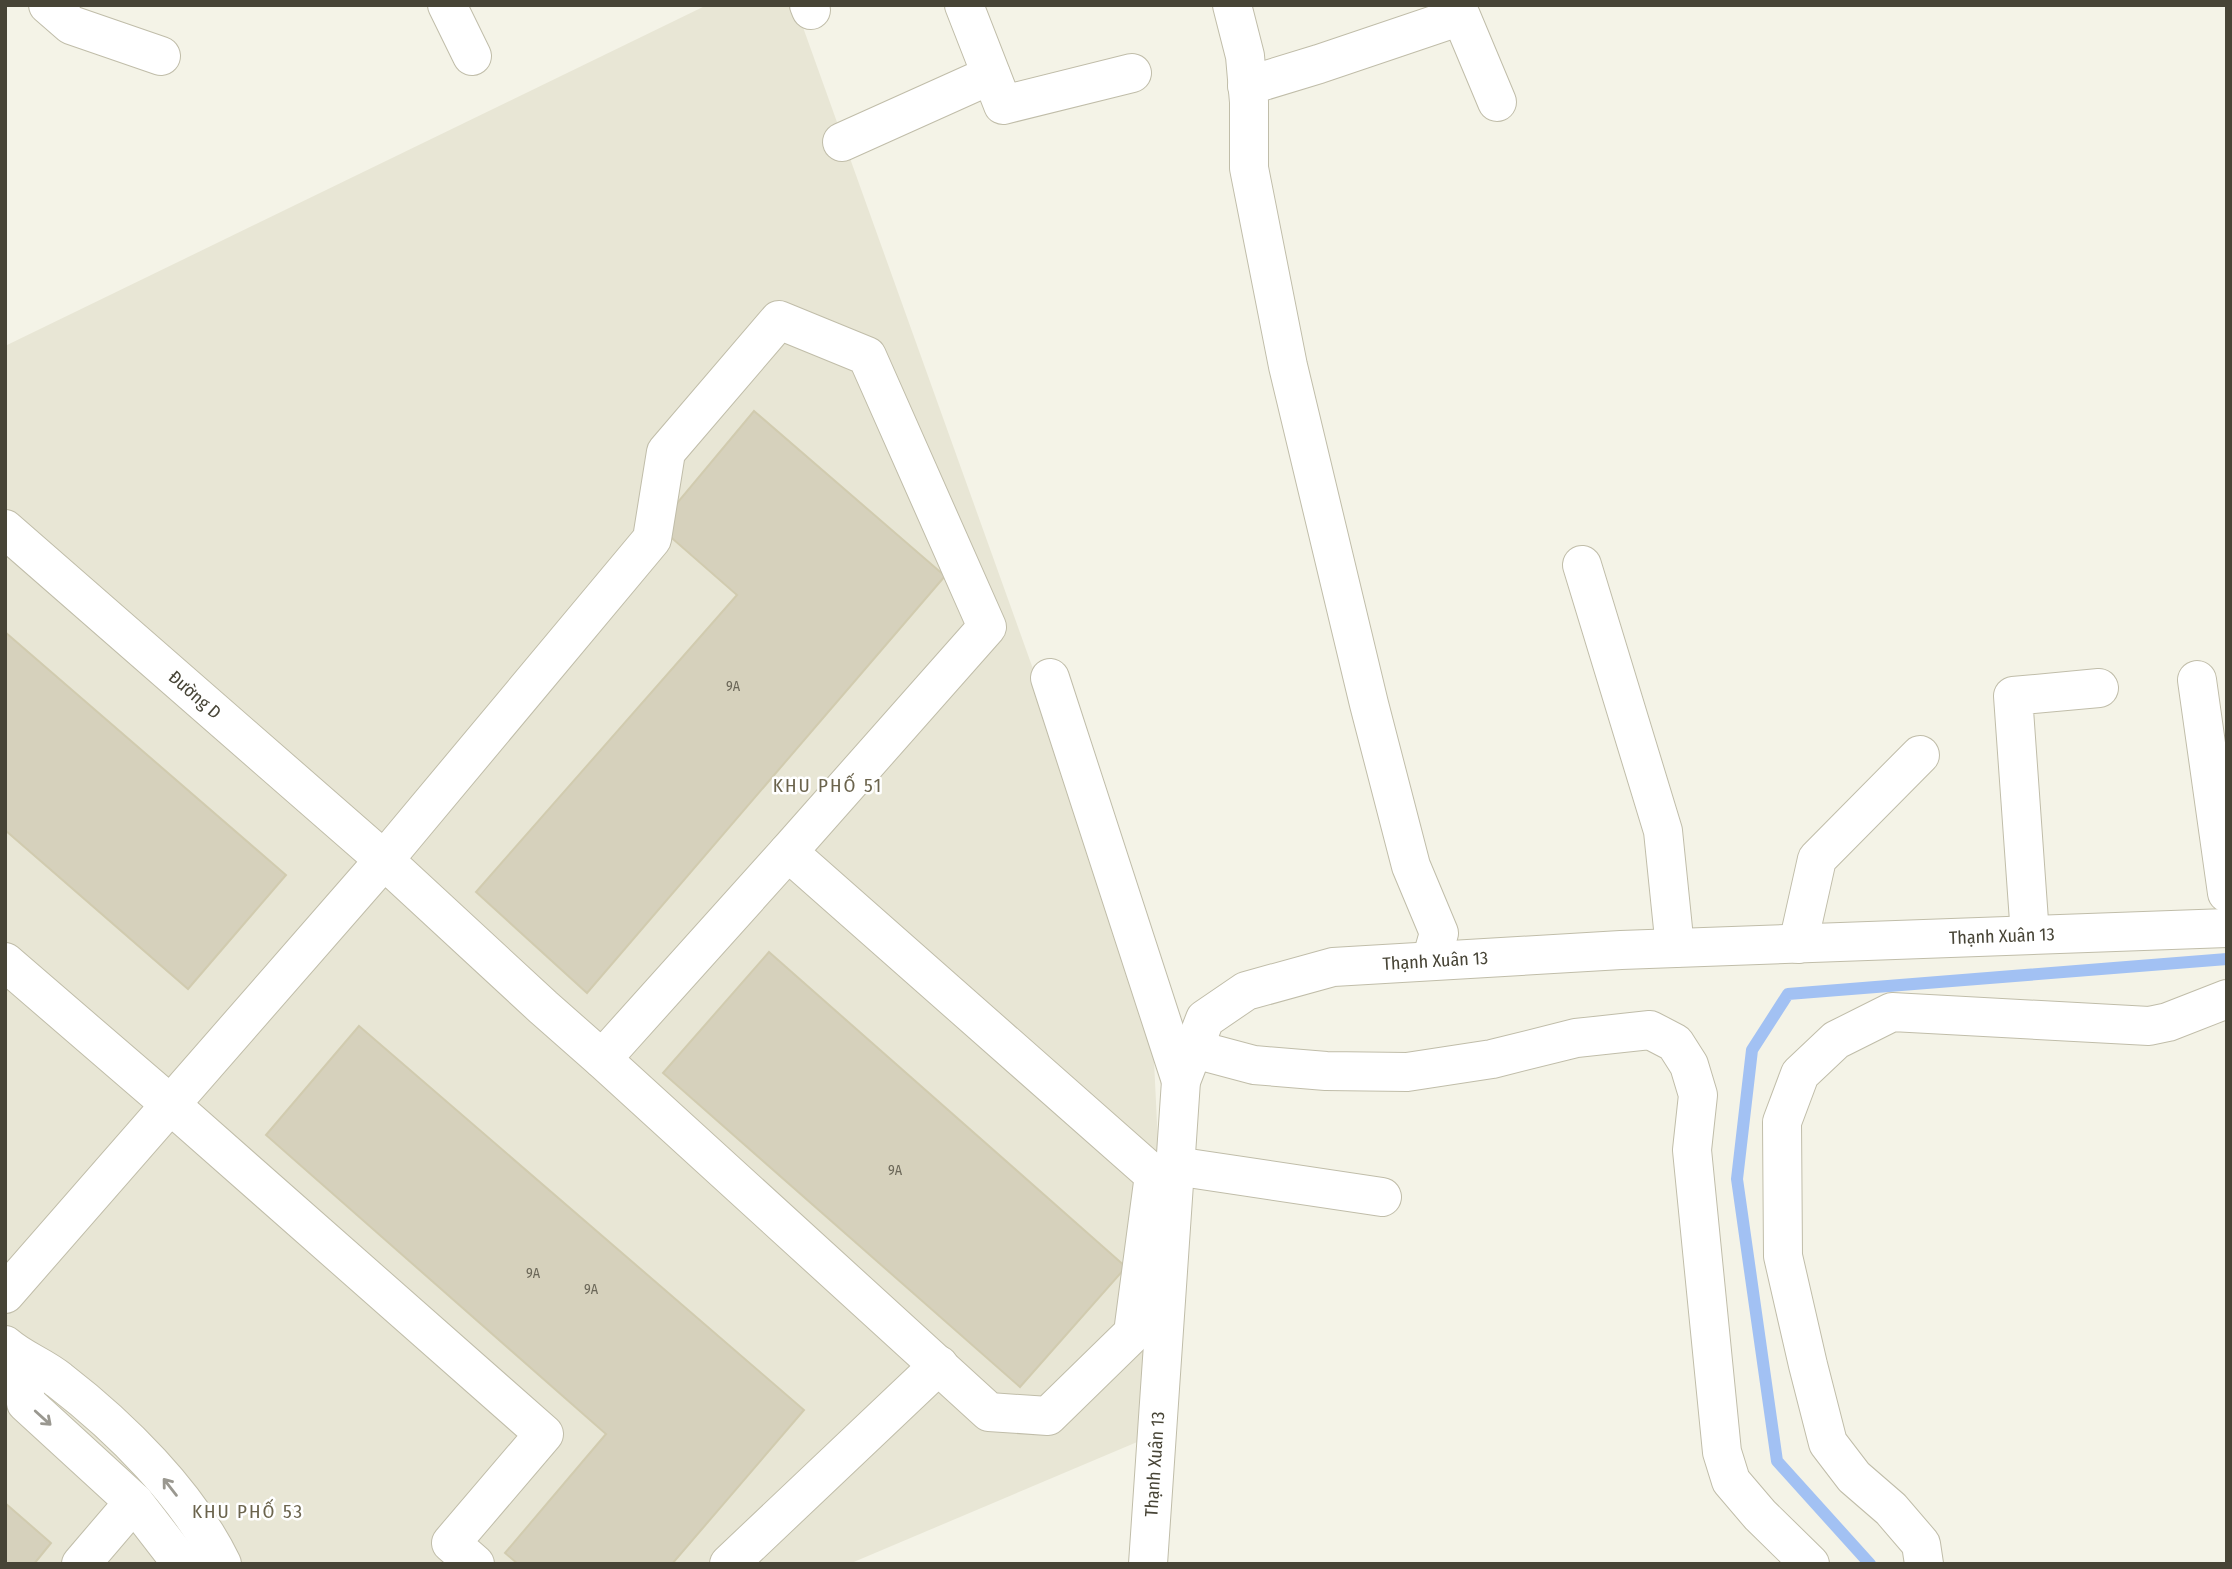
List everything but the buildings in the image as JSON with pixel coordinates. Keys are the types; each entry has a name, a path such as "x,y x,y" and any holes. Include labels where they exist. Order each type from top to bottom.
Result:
{"street":[{"path":"48,5 71,25 161,56"},
{"path":"447,5 472,56"},
{"path":"964,5 1003,105 1132,73"},
{"path":"1232,5 1245,56 1249,168 1288,366 1411,866 1439,933 1431,961"},
{"path":"1247,86 1461,16 1497,102"},
{"path":"842,142 991,75"},
{"path":"5,1294 384,860 652,539 666,452 779,320 867,356 988,627 602,1059"},
{"name":"Đường D","path":"5,530 384,860 989,1412 1048,1416 1133,1332 1154,1175 788,852"},
{"path":"1582,565 1664,831 1675,948"},
{"path":"1050,678 1187,1065 1254,1065 1326,1071 1407,1072 1492,1059 1576,1038 1650,1030 1675,1043 1689,1065 1698,1096 1692,1150 1722,1452 1731,1481 1760,1515 1811,1564"},
{"path":"2197,680 2227,893"},
{"path":"2030,935 2013,696 2099,688"},
{"path":"1798,944 1817,859 1920,755"},
{"name":"Thạnh Xuân 13","path":"1148,1564 1175,1166 1187,1065 1205,1019 1246,991 1333,967 1675,948 2227,928"},
{"path":"5,962 544,1434 451,1544 475,1564"},
{"path":"1924,1564 1922,1544 1891,1510 1854,1477 1828,1443 1808,1365 1783,1256 1782,1122 1800,1074 1836,1040 1892,1013 2149,1026 2168,1022 2227,999"},
{"path":"1175,1166 1382,1197"},
{"path":"13,1352 26,1403 134,1502 182,1564"},
{"path":"13,1352 57,1378 142,1452 210,1539 222,1564"},
{"path":"729,1564 939,1366"},
{"path":"81,1564 134,1502"}],"shaded area":[{"path":"707,5 795,5 1151,998 1159,1165 1149,1437 849,1564 5,1564 5,346"}],"waterway":[{"path":"1870,1564 1777,1461 1737,1179 1752,1050 1788,994 2227,959"}],"district":[{"name":"KHU PHỐ 51","path":"828,785"},
{"name":"KHU PHỐ 53","path":"248,1511"}]}
